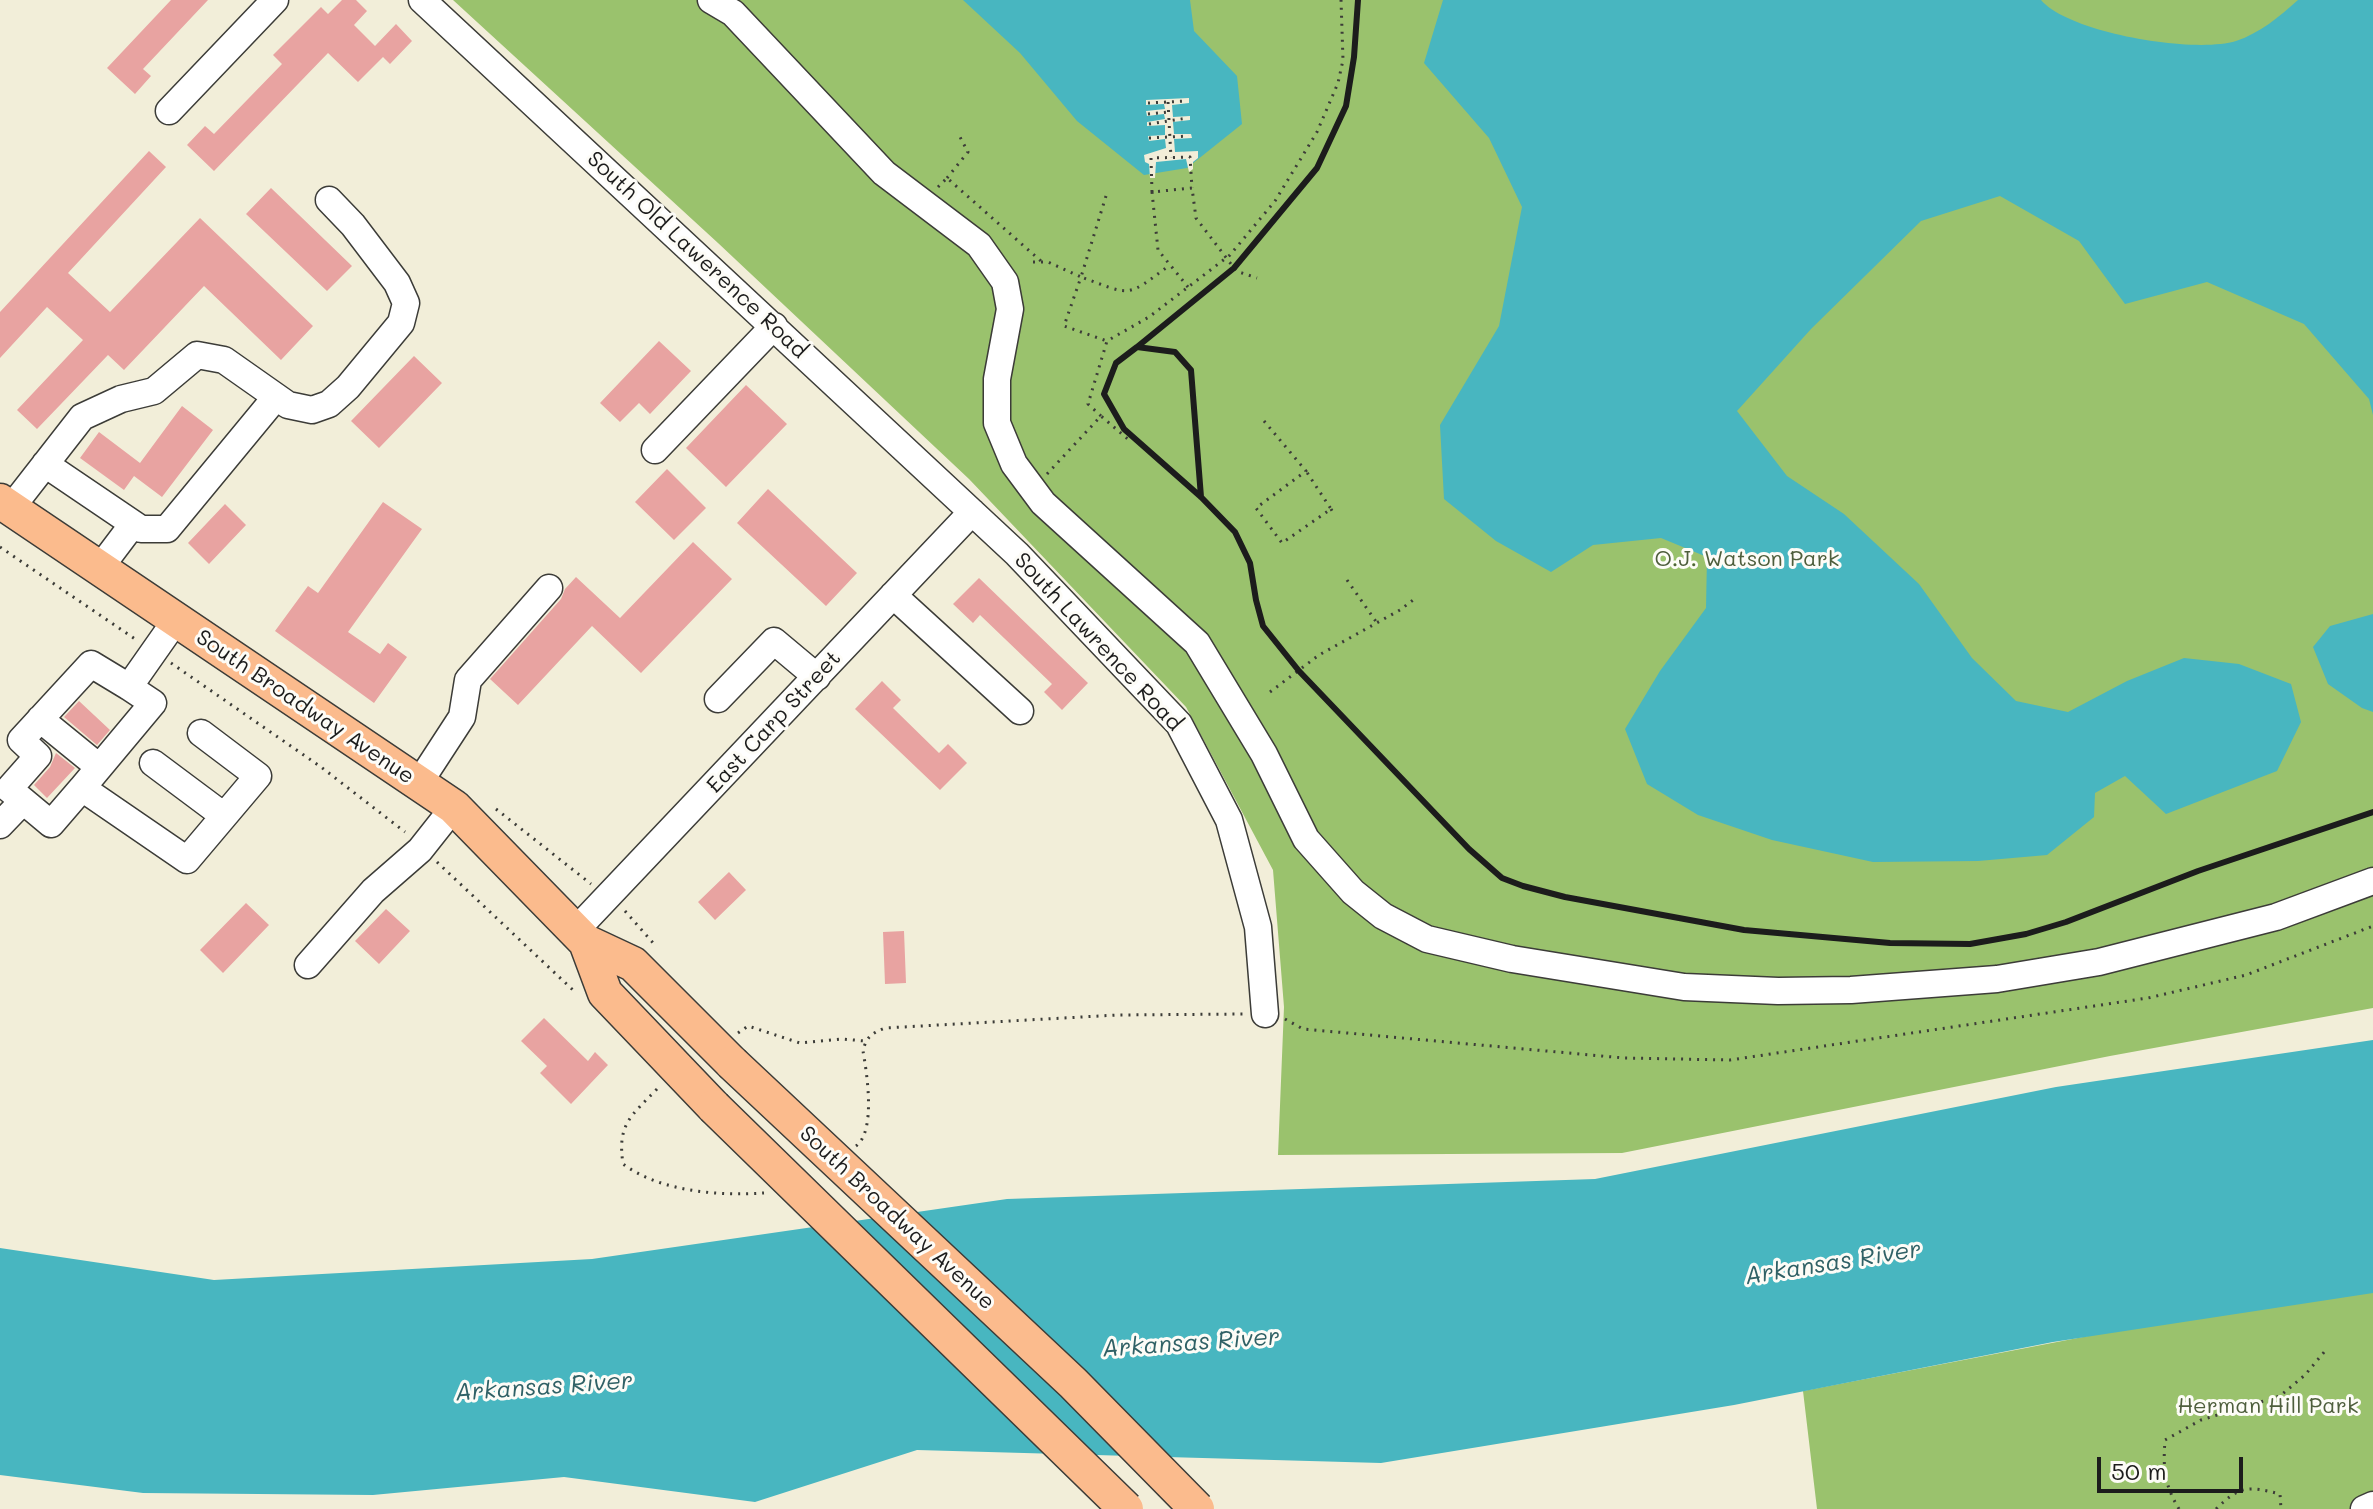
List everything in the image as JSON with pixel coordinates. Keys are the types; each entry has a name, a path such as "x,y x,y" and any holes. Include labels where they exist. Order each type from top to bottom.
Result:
{"main road":[{"name":"South Broadway Avenue","path":"5,505 454,807 581,936 633,964 1061,1372 1197,1509"},
{"name":"South Broadway Avenue","path":"581,936 605,993 714,1107 1126,1509"}],"street":[{"path":"169,111 275,0"},
{"name":"South Old Lawerence Road","path":"422,0 972,512"},
{"path":"711,0 733,13 884,173 979,245 1005,282 1010,309 997,379 997,423 1014,464 1043,503 1197,643 1264,754 1306,839 1353,892 1383,916 1427,939 1512,959 1684,987 1778,991 1907,987 1997,979 2099,962 2276,917 2373,881"},
{"path":"5,505 45,464 82,417 121,399 154,391 197,355 224,360 288,405 312,410 329,404 348,387 401,323 406,303 397,283 353,225 329,200"},
{"path":"655,450 774,326"},
{"path":"45,464 141,529 167,529 276,397"},
{"name":"East Carp Street","path":"581,936 972,512"},
{"name":"South Lawrence Road","path":"972,512 1017,554 1179,724 1229,820 1258,927 1265,1014"},
{"path":"99,569 133,524"},
{"path":"419,783 462,717 468,680 549,588"},
{"path":"893,595 1020,711"},
{"path":"129,687 176,620"},
{"path":"718,699 774,641 817,677"},
{"path":"91,664 129,687 153,703 51,824 9,789 38,756 21,740 91,664"},
{"path":"40,719 91,778 187,860 258,776 201,733"},
{"path":"153,763 224,816"},
{"path":"0,825 23,801"},
{"path":"308,965 373,891 422,848 454,807"},
{"path":"2364,1509 2373,1505"}],"path":[{"path":"1130,441 1088,404 1107,341 1149,317 1226,258 1275,201 1317,132 1338,83 1343,60 1341,0"},
{"path":"1148,103 1187,101"},
{"path":"1168,102 1171,158"},
{"path":"1148,114 1169,112"},
{"path":"1149,124 1188,118"},
{"path":"1149,138 1189,136"},
{"path":"923,202 968,152 960,137"},
{"path":"1188,288 1158,250 1151,158 1190,157 1196,218 1239,272 1257,278"},
{"path":"947,178 1042,262 1122,292 1134,292 1170,265"},
{"path":"1152,192 1192,188"},
{"path":"1106,196 1064,326 1107,341"},
{"path":"1033,262 1042,262"},
{"path":"1033,488 1101,416"},
{"path":"1264,421 1306,471 1335,516"},
{"path":"1306,471 1256,508 1282,543 1331,509"},
{"path":"0,547 321,767 386,816 558,974 579,997"},
{"path":"1347,580 1377,623"},
{"path":"1270,692 1319,655 1417,597"},
{"path":"850,1150 866,1136 865,1041 885,1028 1117,1015 1277,1013 1303,1029 1624,1058 1730,1060 2148,998 2246,975 2373,926"},
{"path":"725,1055 748,1026 800,1043 842,1039 865,1041"},
{"path":"661,1084 623,1128 619,1142 623,1164 639,1176 672,1186 740,1194 764,1193"},
{"path":"2179,1509 2163,1468 2165,1440 2201,1420 2280,1396 2305,1375 2325,1351"},
{"path":"2216,1509 2232,1493 2252,1487 2280,1494 2281,1509"}],"green space":[{"name":"O.J. Watson Park","path":"453,0 2373,0 2373,1008 2110,1056 1622,1153 1278,1155 1284,1007 1273,870 1186,707 969,479"},
{"name":"Herman Hill Park","path":"2373,1281 2373,1509 1817,1509 1803,1391"}],"water":[{"path":"963,0 1190,0 1194,31 1237,76 1242,124 1187,168 1144,175 1077,121 1020,53"},
{"path":"1443,0 2041,0 2056,12 2104,31 2192,45 2245,38 2269,24 2298,0 2373,0 2373,415 2369,399 2304,324 2207,282 2125,304 2079,241 2000,196 1921,221 1811,329 1737,411 1787,476 1844,514 1919,584 1972,658 2016,701 2068,712 2127,681 2184,658 2239,664 2291,684 2301,722 2277,771 2166,814 2125,776 2095,793 2094,817 2047,855 1978,861 1873,862 1772,840 1698,815 1647,784 1625,729 1660,671 1706,608 1707,557 1661,538 1593,545 1551,572 1496,541 1444,499 1440,425 1499,326 1522,207 1489,138 1424,63"},
{"path":"2373,614 2373,712 2362,708 2328,684 2313,647 2330,626"},
{"name":"Arkansas River","path":"2373,1040 2373,1293 2053,1342 1734,1405 1381,1463 917,1450 755,1502 564,1477 373,1495 143,1493 0,1475 0,1248 214,1280 592,1259 1007,1199 1595,1179 2056,1087"}],"pier":[{"path":"1189,98 1189,103 1172,105 1173,117 1190,116 1190,120 1173,122 1174,134 1191,134 1192,138 1174,139 1175,152 1198,151 1193,169 1189,172 1186,159 1156,162 1155,178 1150,178 1149,164 1145,162 1144,155 1166,148 1165,139 1149,141 1148,136 1165,135 1165,125 1147,126 1147,122 1165,119 1164,114 1147,116 1146,111 1165,109 1164,104 1146,105 1146,100"}],"building":[{"path":"171,0 208,0 143,69 151,76 135,94 107,68"},
{"path":"342,0 356,0 367,11 354,25 375,46 396,24 412,41 390,64 383,57 358,82 328,53 214,171 187,145 205,126 214,134 282,64 273,55 321,7 328,14"},
{"path":"149,151 166,167 68,273 110,312 200,218 313,326 281,360 204,286 124,370 108,355 37,429 17,410 83,340 47,307 0,358 0,312"},
{"path":"271,188 352,266 327,291 246,214"},
{"path":"659,341 691,371 650,414 639,403 620,422 600,403"},
{"path":"414,356 442,383 379,448 351,421"},
{"path":"746,385 787,424 726,487 686,448"},
{"path":"182,406 213,430 162,497 134,476 124,490 80,458 99,432 140,463"},
{"path":"667,469 706,508 674,540 635,502"},
{"path":"768,489 857,573 826,606 737,523"},
{"path":"383,502 422,529 348,632 380,654 388,643 407,657 374,703 275,631 308,586 318,593"},
{"path":"225,504 246,525 209,564 188,543"},
{"path":"693,542 732,579 641,673 592,626 518,705 490,679 561,599 576,577 620,618"},
{"path":"979,578 1088,683 1062,710 1044,692 1052,684 980,615 973,623 953,604"},
{"path":"882,681 901,700 893,708 939,753 948,744 967,763 940,790 855,709"},
{"path":"79,701 110,730 97,745 64,717"},
{"path":"56,753 75,768 47,798 34,785 50,767"},
{"path":"729,872 746,890 715,920 698,902"},
{"path":"246,903 269,925 223,973 200,950"},
{"path":"386,909 410,931 379,964 355,941"},
{"path":"904,931 906,983 885,984 883,932"},
{"path":"544,1018 588,1061 595,1052 608,1065 571,1104 540,1073 547,1066 521,1041"}],"railway":[{"path":"1137,347 1234,268 1317,168 1346,106 1354,57 1358,0"},
{"path":"1201,497 1191,370 1175,352 1137,347 1116,363 1104,394 1124,429 1201,497 1235,532 1250,563 1263,626 1299,671 1469,849 1502,878 1523,886 1565,897 1744,930 1890,943 1970,944 2026,934 2066,922 2198,871 2373,812"}]}
